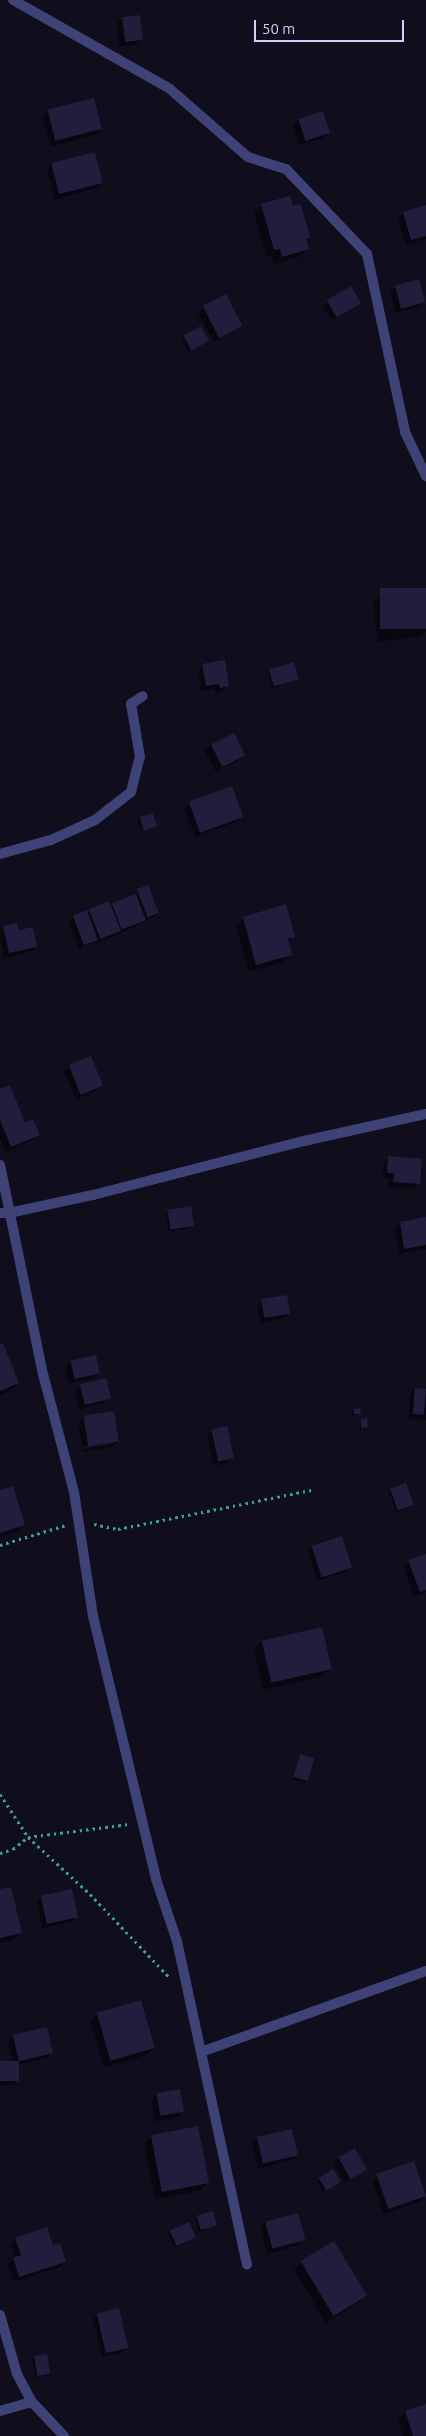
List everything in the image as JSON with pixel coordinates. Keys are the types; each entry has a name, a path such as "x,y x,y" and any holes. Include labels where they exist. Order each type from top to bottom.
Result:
{"street":[{"path":"13,0 170,89 248,157 286,169 367,254 405,432 426,476"},
{"path":"0,854 51,840 95,820 131,792 140,757 130,704 143,696"},
{"path":"5,1213 93,1195 312,1139 426,1114"},
{"path":"0,1165 5,1213 43,1374 74,1492 93,1616 156,1879 176,1941 247,2266"},
{"path":"200,2052 426,1971"},
{"path":"0,2315 16,2374 32,2402 64,2436"},
{"path":"0,2412 32,2402"}],"path":[{"path":"0,1544 78,1521 118,1529 311,1490"},
{"path":"0,1794 28,1837 90,1894 170,1978"},
{"path":"0,1853 13,1849 28,1837 142,1822"}],"building":[{"path":"140,15 143,40 125,42 122,17"},
{"path":"94,98 102,129 55,141 47,110"},
{"path":"323,111 330,133 305,141 298,119"},
{"path":"95,152 103,183 59,194 51,163"},
{"path":"290,196 293,206 301,204 310,238 306,239 309,249 282,257 280,249 274,250 261,204"},
{"path":"426,205 426,236 411,240 403,212"},
{"path":"419,279 425,302 401,309 395,285"},
{"path":"351,286 361,303 337,317 327,300"},
{"path":"226,294 242,326 219,338 203,306"},
{"path":"201,326 209,341 191,350 183,335"},
{"path":"380,588 426,588 426,629 380,629"},
{"path":"225,660 229,686 220,688 219,684 206,686 202,664"},
{"path":"294,662 299,679 274,686 269,669"},
{"path":"234,733 245,755 222,767 211,745"},
{"path":"232,786 243,817 200,833 189,802"},
{"path":"153,813 157,826 144,830 140,817"},
{"path":"148,885 159,913 148,917 137,889"},
{"path":"136,894 146,920 122,929 112,903"},
{"path":"109,901 121,931 101,939 89,909"},
{"path":"286,904 295,937 288,939 292,955 256,965 243,917"},
{"path":"87,910 98,940 84,945 73,915"},
{"path":"17,923 19,930 33,927 37,947 9,953 3,926"},
{"path":"91,1056 103,1086 81,1095 69,1065"},
{"path":"10,1085 25,1123 33,1119 40,1135 11,1147 0,1120 0,1089"},
{"path":"388,1156 422,1159 420,1184 393,1182 394,1173 387,1173"},
{"path":"191,1206 194,1226 170,1230 167,1210"},
{"path":"426,1217 426,1245 404,1249 400,1222"},
{"path":"287,1295 290,1314 264,1318 261,1299"},
{"path":"3,1343 19,1383 0,1391 0,1344"},
{"path":"96,1355 100,1374 75,1379 71,1360"},
{"path":"106,1378 111,1398 85,1405 80,1385"},
{"path":"415,1388 426,1389 424,1415 413,1414"},
{"path":"360,1408 361,1414 354,1414 354,1409"},
{"path":"114,1411 119,1442 88,1446 83,1416"},
{"path":"367,1418 368,1427 361,1428 361,1419"},
{"path":"227,1426 234,1458 218,1462 211,1429"},
{"path":"406,1483 414,1505 398,1510 390,1489"},
{"path":"13,1486 25,1525 0,1533 0,1490"},
{"path":"342,1536 352,1567 322,1577 312,1546"},
{"path":"426,1554 426,1590 420,1592 408,1560"},
{"path":"322,1627 332,1669 271,1683 262,1641"},
{"path":"300,1754 314,1758 308,1781 293,1777"},
{"path":"11,1887 22,1933 0,1938 0,1889"},
{"path":"72,1889 78,1917 47,1924 41,1896"},
{"path":"141,2000 155,2048 111,2061 97,2013"},
{"path":"47,2027 53,2053 19,2061 13,2035"},
{"path":"0,2061 19,2061 19,2081 0,2081"},
{"path":"180,2089 184,2112 160,2116 156,2093"},
{"path":"198,2126 209,2183 162,2192 151,2135"},
{"path":"292,2129 298,2155 263,2163 257,2137"},
{"path":"355,2148 367,2170 351,2179 338,2157"},
{"path":"414,2161 426,2196 388,2209 376,2174"},
{"path":"333,2169 341,2182 327,2191 319,2178"},
{"path":"213,2211 217,2225 201,2230 197,2216"},
{"path":"298,2213 305,2240 272,2249 265,2222"},
{"path":"189,2222 196,2238 177,2246 170,2231"},
{"path":"47,2227 53,2245 60,2243 66,2262 19,2277 13,2258 21,2255 15,2238"},
{"path":"334,2241 367,2296 334,2316 301,2261"},
{"path":"119,2308 128,2348 106,2353 97,2313"},
{"path":"47,2354 50,2374 37,2376 34,2356"},
{"path":"426,2404 426,2436 413,2436 405,2411"}]}
